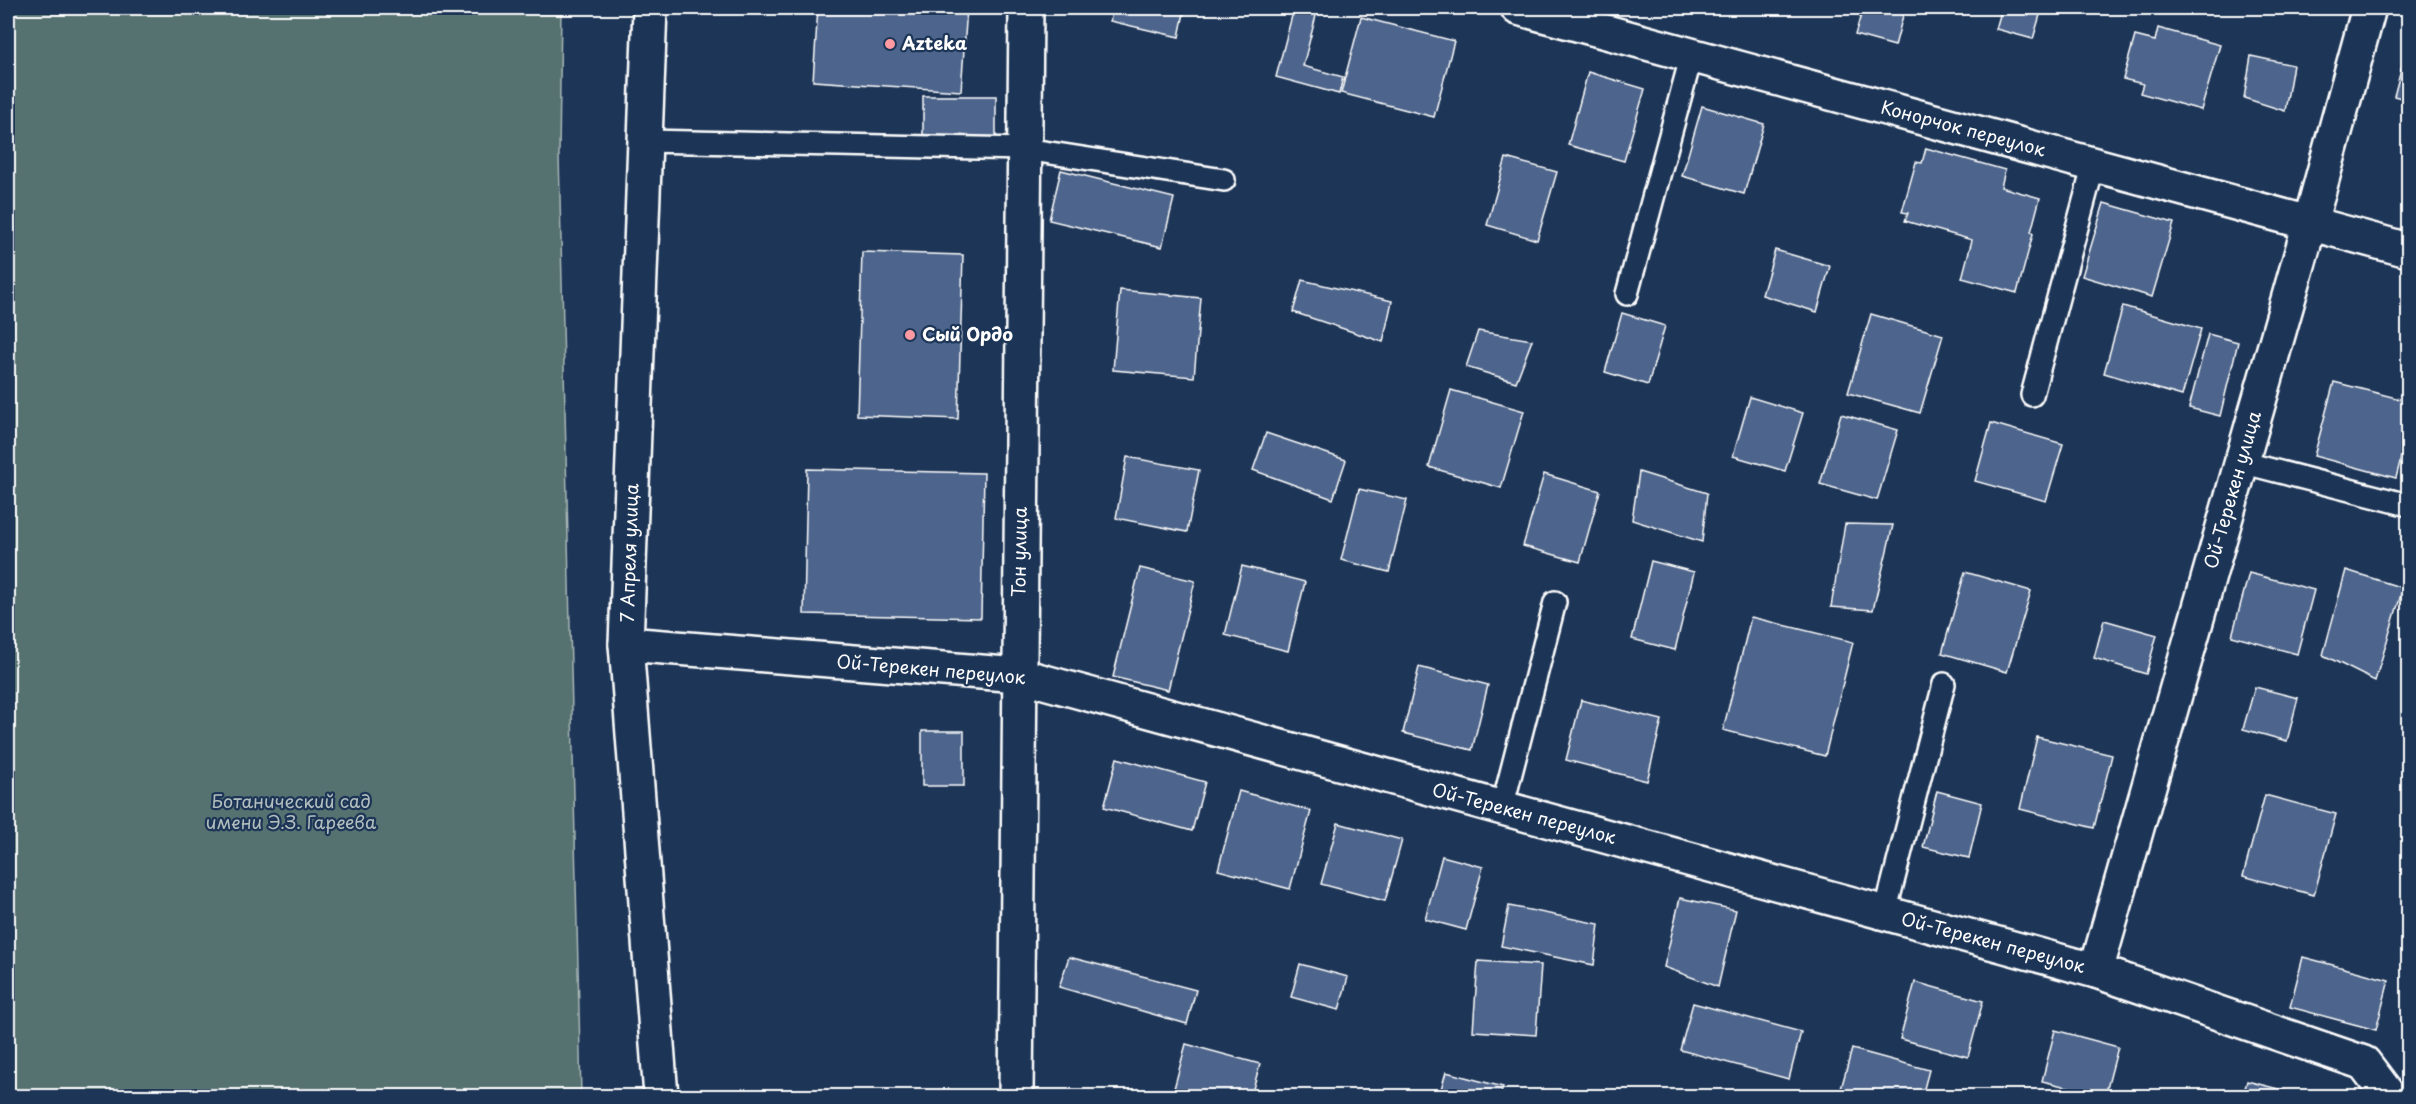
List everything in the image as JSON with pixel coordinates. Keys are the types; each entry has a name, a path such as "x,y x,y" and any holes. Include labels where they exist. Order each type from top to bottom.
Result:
{"street":[{"name":"7 Апреля улица","path":"650,8 626,644 662,1096"},
{"name":"Тон улица","path":"1016,1096 1026,8"},
{"name":"Конорчок переулок","path":"1518,8 1563,14 1692,54 2409,250"},
{"name":"Ой-Терекен улица","path":"2096,971 2310,223 2369,8"},
{"name":"Ой-Терекен переулок","path":"626,644 1019,675 2096,971 2364,1063 2388,1096"}],"lane":[{"path":"1627,294 1692,54"},
{"path":"646,141 1025,149 1224,180"},
{"path":"2032,395 2094,164"},
{"path":"2241,462 2409,505"},
{"path":"1502,808 1555,603"},
{"path":"1885,913 1944,684"}],"green space":[{"name":"Ботанический сад имени Э.З. Гареева","path":"8,8 561,8 559,154 581,1096 8,1096"}],"building":[{"name":"Azteka","path":"818,8 967,8 961,91 813,81"},
{"path":"1113,8 1185,8 1179,37 1110,21"},
{"path":"1294,8 1318,8 1303,66 1343,77 1339,94 1276,77"},
{"path":"1863,8 1905,8 1895,46 1855,35"},
{"path":"2002,8 2042,8 2033,39 1996,29"},
{"path":"1361,17 1454,41 1434,117 1341,93"},
{"path":"2158,28 2220,45 2201,110 2140,93 2143,84 2123,79 2135,36 2155,41"},
{"path":"2408,44 2408,100 2394,96"},
{"path":"2251,56 2293,65 2285,111 2244,98"},
{"path":"1588,72 1645,89 1624,161 1568,145"},
{"path":"923,96 996,96 996,137 923,137"},
{"path":"1702,106 1764,124 1744,194 1682,176"},
{"path":"1926,148 2005,170 2001,187 2040,198 2017,293 1962,278 1972,240 1905,221 1908,213 1902,212 1916,162 1922,163"},
{"path":"1506,158 1557,172 1537,240 1487,225"},
{"path":"1061,170 1174,198 1162,247 1049,220"},
{"path":"2104,203 2174,223 2152,297 2082,276"},
{"path":"1775,250 1830,266 1817,312 1762,295"},
{"name":"Сый Ордо","path":"862,252 963,255 958,419 857,415"},
{"path":"1302,280 1392,301 1383,342 1293,312"},
{"path":"1120,290 1201,298 1194,377 1113,370"},
{"path":"2123,306 2201,329 2182,396 2104,373"},
{"path":"1622,313 1665,326 1648,385 1605,372"},
{"path":"1871,314 1943,335 1920,413 1848,393"},
{"path":"1478,331 1532,340 1516,382 1466,367"},
{"path":"2208,334 2238,342 2220,416 2189,408"},
{"path":"2334,382 2408,401 2408,430 2396,478 2314,456"},
{"path":"1451,390 1524,411 1501,488 1429,467"},
{"path":"1750,397 1803,413 1785,471 1733,456"},
{"path":"1841,414 1898,430 1877,500 1820,484"},
{"path":"1991,423 2063,444 2046,501 1975,481"},
{"path":"1266,433 1346,460 1333,499 1253,470"},
{"path":"1127,457 1199,470 1187,532 1116,518"},
{"path":"807,469 984,473 981,618 804,614"},
{"path":"1639,472 1707,493 1702,542 1632,520"},
{"path":"1544,474 1600,491 1580,562 1523,546"},
{"path":"1359,489 1407,500 1389,572 1341,560"},
{"path":"1845,524 1893,525 1873,610 1831,607"},
{"path":"1651,561 1694,572 1675,650 1632,639"},
{"path":"1242,566 1305,582 1288,651 1225,635"},
{"path":"1140,568 1195,581 1168,690 1113,677"},
{"path":"2346,570 2403,588 2375,681 2323,655"},
{"path":"1965,572 2031,591 2007,672 1942,653"},
{"path":"2249,573 2314,590 2297,654 2232,636"},
{"path":"1751,617 1853,642 1825,756 1723,730"},
{"path":"2104,620 2157,635 2146,674 2094,658"},
{"path":"1419,667 1488,685 1472,750 1403,733"},
{"path":"2408,685 2408,702 2404,701"},
{"path":"2255,687 2298,698 2287,741 2243,729"},
{"path":"1581,700 1662,720 1647,781 1566,760"},
{"path":"922,731 964,731 964,786 922,786"},
{"path":"2037,737 2112,755 2094,828 2020,809"},
{"path":"1117,758 1205,782 1192,831 1104,807"},
{"path":"1239,791 1311,811 1290,889 1218,870"},
{"path":"1937,791 1982,803 1969,858 1923,847"},
{"path":"2265,795 2336,814 2314,895 2243,876"},
{"path":"1338,823 1402,840 1385,901 1321,884"},
{"path":"1442,856 1483,867 1466,930 1425,919"},
{"path":"1680,898 1736,910 1718,987 1664,967"},
{"path":"1509,906 1599,924 1594,965 1501,946"},
{"path":"1069,957 1196,990 1187,1024 1059,987"},
{"path":"2303,957 2389,980 2376,1030 2290,1007"},
{"path":"1478,961 1541,965 1536,1035 1473,1031"},
{"path":"1300,964 1348,977 1339,1010 1291,997"},
{"path":"1915,982 1983,1001 1968,1057 1900,1039"},
{"path":"1693,1003 1801,1032 1789,1079 1680,1050"},
{"path":"2055,1030 2118,1047 2105,1096 2042,1081"},
{"path":"1186,1044 1260,1064 1251,1096 1172,1096"},
{"path":"1852,1049 1929,1070 1922,1096 1839,1096"},
{"path":"1446,1072 1503,1087 1500,1096 1439,1096"},
{"path":"2247,1081 2294,1093 2293,1096 2243,1096"}],"place":[{"name":"Azteka","path":"890,44"},
{"name":"Сый Ордо","path":"910,335"}]}
